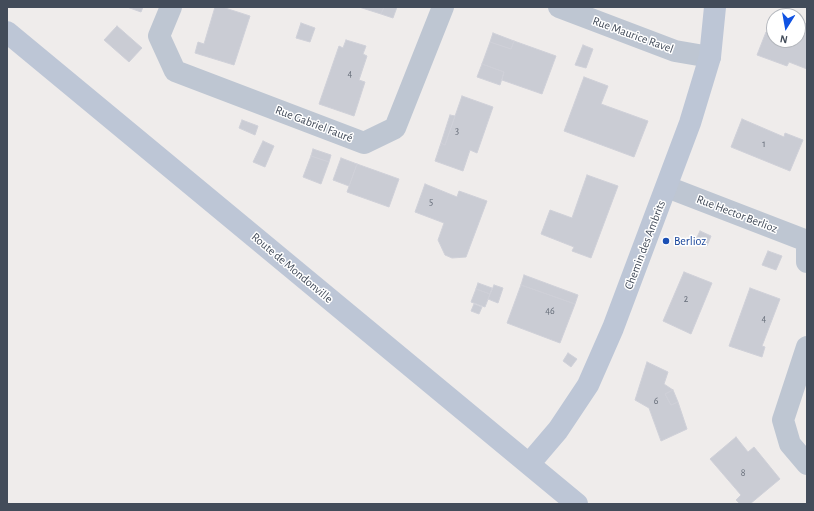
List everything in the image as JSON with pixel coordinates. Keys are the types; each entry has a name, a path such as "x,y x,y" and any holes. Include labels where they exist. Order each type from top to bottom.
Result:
{"main road":[{"name":"Chemin des Ambrits","path":"529,464 558,430 588,385 613,328 686,135 710,57 715,7"},
{"name":"Route de Mondonville","path":"7,32 578,504"}],"street":[{"name":"Rue Gabriel Fauré","path":"171,7 159,36 175,71 364,143 395,128 443,7"},
{"name":"Rue Maurice Ravel","path":"559,7 675,51 710,57"},
{"name":"Rue Hector Berlioz","path":"667,187 807,241"},
{"path":"807,246 807,262"},
{"path":"807,347 783,420 790,444 807,464"}],"building":[{"path":"127,7 143,7 141,12"},
{"path":"215,7 222,7 250,16 234,65 195,53 198,42 204,44"},
{"path":"359,7 384,7 381,14"},
{"path":"384,7 397,7 393,18 381,14"},
{"path":"301,23 315,28 310,42 296,38"},
{"path":"807,24 807,69 789,62 787,66 757,55 766,32 766,48 806,48"},
{"path":"117,26 142,48 129,62 104,40"},
{"path":"493,33 514,41 511,49 490,42"},
{"path":"346,40 366,46 363,54 367,56 359,80 365,82 354,116 319,104 339,46 343,48"},
{"path":"514,41 556,56 542,94 502,80 504,72 482,64 490,42 511,49"},
{"path":"583,45 593,49 586,68 575,65"},
{"path":"482,64 504,72 500,85 477,77"},
{"path":"584,77 608,86 601,104 648,121 634,157 564,131"},
{"path":"462,96 493,107 477,153 470,150 463,171 435,161 441,143 445,145"},
{"path":"450,115 455,116 445,145 441,143"},
{"path":"742,119 784,137 785,133 803,140 790,171 731,147"},
{"path":"242,120 258,126 255,135 239,128"},
{"path":"263,141 274,146 265,167 253,162"},
{"path":"313,149 331,155 329,162 311,156"},
{"path":"311,156 329,162 321,184 303,177"},
{"path":"341,158 357,164 349,186 333,180"},
{"path":"357,164 399,179 389,207 347,192"},
{"path":"587,175 618,186 591,258 572,251 574,247 541,234 550,210 572,218"},
{"path":"425,184 457,197 459,191 487,201 466,257 452,258 445,255 438,240 444,223 415,212"},
{"path":"700,231 711,236 707,246 695,241"},
{"path":"768,251 782,256 776,270 762,265"},
{"path":"684,272 712,283 691,334 663,321"},
{"path":"524,275 578,295 575,304 521,285"},
{"path":"478,283 492,288 490,294 476,289"},
{"path":"494,285 503,288 498,303 488,299"},
{"path":"521,285 575,304 560,343 507,323"},
{"path":"750,288 780,299 762,346 765,347 762,357 729,346"},
{"path":"476,289 490,294 485,307 471,302"},
{"path":"474,304 482,307 479,314 471,311"},
{"path":"568,353 577,359 571,367 563,361"},
{"path":"647,362 668,372 664,384 673,390 665,394 671,405 678,402 687,429 661,441 649,408 635,400"},
{"path":"673,390 678,402 671,405 665,394"},
{"path":"736,437 748,452 754,447 780,479 750,504 740,504 736,500 741,495 710,459"}],"place":[{"name":"Berlioz","path":"666,241"}]}
